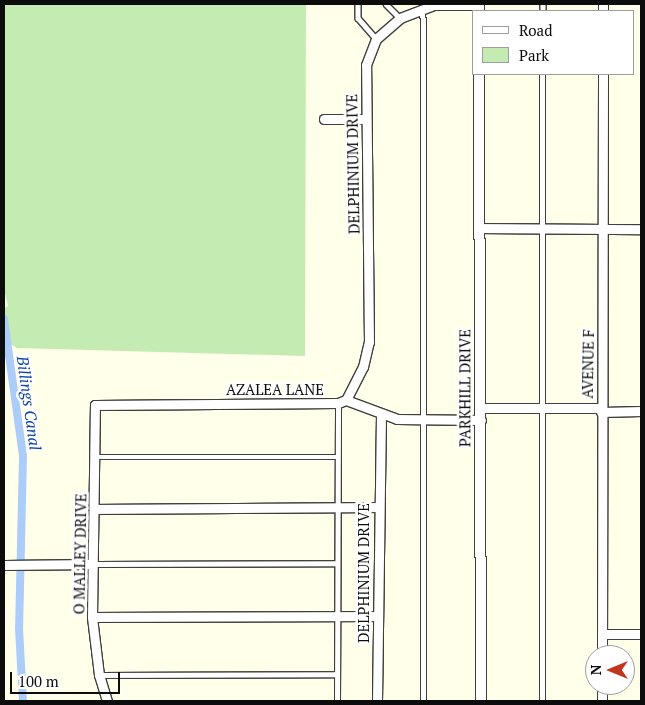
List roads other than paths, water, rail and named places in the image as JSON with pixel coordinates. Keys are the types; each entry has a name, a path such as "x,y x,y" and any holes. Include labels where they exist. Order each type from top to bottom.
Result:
{"street":[{"name":"DELPHINIUM DRIVE","path":"342,401 363,367 369,342 366,65 376,39 400,18 423,7 479,7"},
{"name":"PARKHILL DRIVE","path":"479,75 482,701"},
{"name":"AVENUE F","path":"602,645 603,75"},
{"path":"324,118 366,119"},
{"path":"480,228 641,229"},
{"name":"AZALEA LANE","path":"95,405 342,401 397,419 481,420"},
{"name":"O MALLEY DRIVE","path":"95,405 96,509 92,617 99,675 107,701"},
{"path":"481,408 641,411"},
{"name":"DELPHINIUM DRIVE","path":"377,701 377,508 380,415"},
{"path":"96,509 377,508"},
{"path":"7,565 93,564"},
{"path":"92,617 378,616"},
{"path":"602,634 641,634"}],"lane":[{"path":"358,4 358,18 376,39"},
{"path":"386,4 400,18"},
{"path":"423,7 424,701"},
{"path":"543,75 545,408 543,701"},
{"path":"337,701 337,457 342,401"},
{"path":"95,457 337,457"},
{"path":"93,564 337,563"},
{"path":"99,675 337,674"}],"waterway":[{"name":"Billings Canal","path":"4,319 23,456 19,628 23,701"}]}
